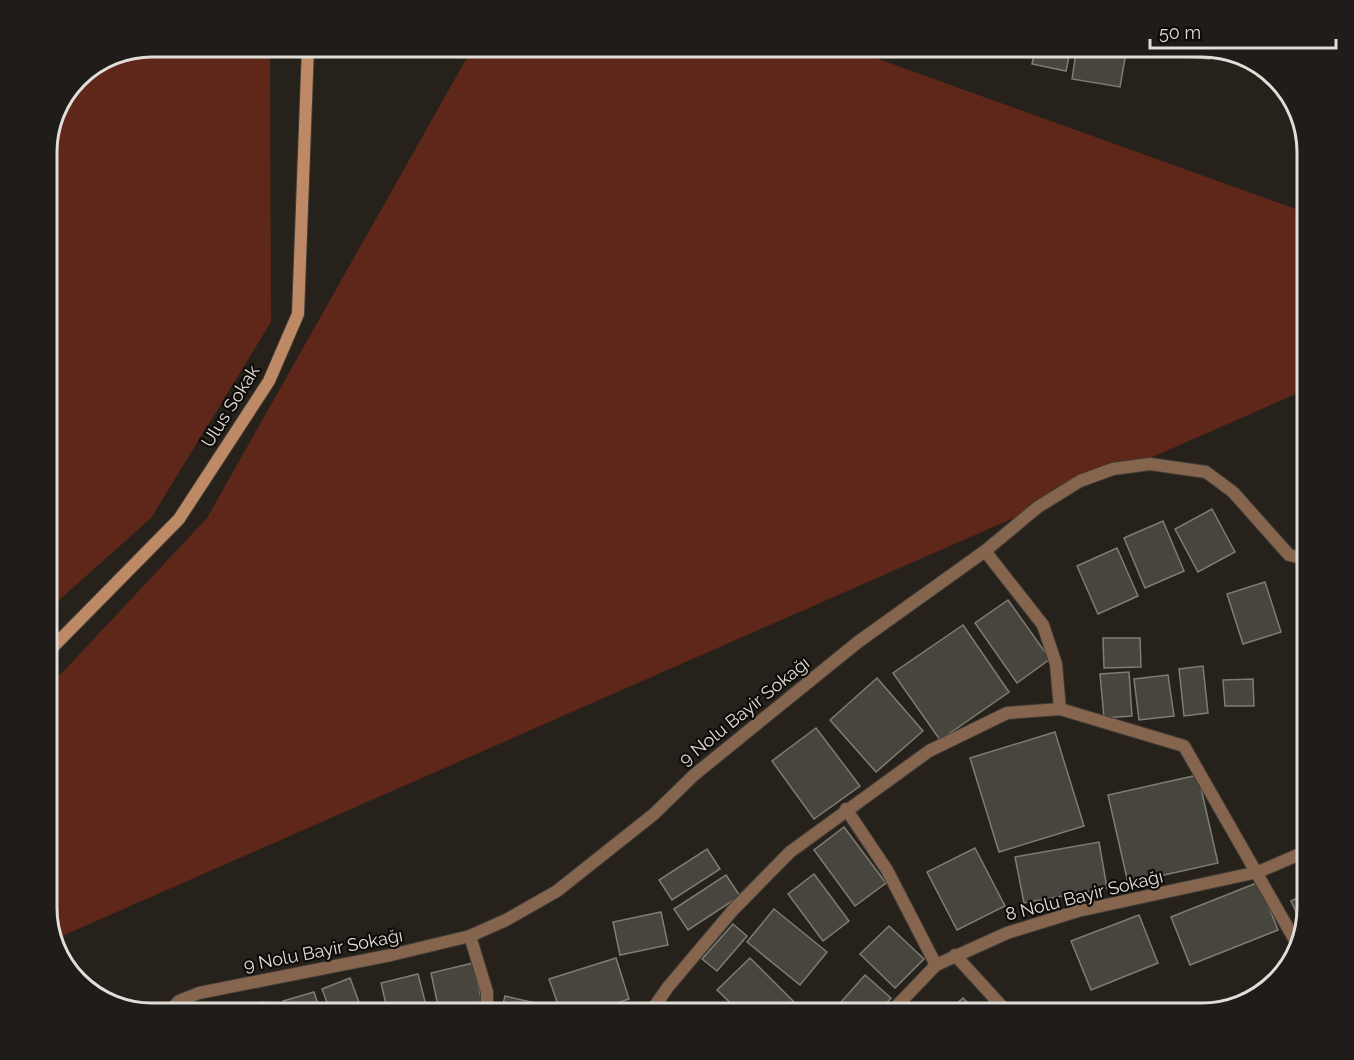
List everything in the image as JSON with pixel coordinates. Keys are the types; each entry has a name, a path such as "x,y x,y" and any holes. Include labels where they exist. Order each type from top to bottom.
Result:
{"street":[{"name":"Ulus Sokak","path":"57,643 179,519 269,381 298,315 308,57"},
{"name":"9 Nolu Bayir Sokağı","path":"176,1003 199,993 391,955 470,936 506,920 557,891 654,814 694,775 842,654 985,551 1038,507 1080,481 1113,469 1150,464 1206,471 1233,492 1289,555 1297,557"},
{"path":"985,551 1043,625 1056,664 1060,709"},
{"path":"657,1003 668,987 749,894 790,852 846,809 929,751 1007,713 1060,709 1184,746 1293,936"},
{"path":"846,809 887,870 936,965"},
{"name":"8 Nolu Bayir Sokağı","path":"900,1003 936,965 1007,933 1078,911 1258,872 1297,855"},
{"path":"470,936 487,992 487,1003"},
{"path":"955,955 998,1003"}],"shaded area":[{"path":"152,57 270,57 271,322 151,518 57,602 57,145 60,127 67,110 89,80 115,64"},
{"path":"467,57 873,57 1297,209 1297,393 61,936 57,915 57,676 207,518"}],"building":[{"path":"1034,57 1069,57 1066,71 1032,64"},
{"path":"1075,57 1125,57 1120,87 1072,79"},
{"path":"1185,57 1210,58 1210,59"},
{"path":"1212,509 1235,552 1198,572 1175,529"},
{"path":"1163,521 1184,571 1145,588 1124,538"},
{"path":"1117,548 1138,596 1098,614 1077,566"},
{"path":"1265,582 1281,632 1243,644 1227,594"},
{"path":"1008,600 1050,659 1017,683 975,623"},
{"path":"963,625 1009,692 940,740 893,673"},
{"path":"1103,638 1140,638 1141,667 1104,668"},
{"path":"1203,666 1208,713 1184,716 1179,669"},
{"path":"1129,672 1132,716 1104,718 1100,674"},
{"path":"1168,675 1174,716 1139,720 1134,679"},
{"path":"877,678 923,731 876,772 830,720"},
{"path":"1253,679 1254,706 1225,706 1223,680"},
{"path":"816,728 860,786 814,819 772,761"},
{"path":"1055,732 1084,826 999,852 970,758"},
{"path":"1198,775 1218,863 1128,883 1108,795"},
{"path":"844,827 886,883 855,906 814,850"},
{"path":"1099,842 1107,888 1024,903 1015,857"},
{"path":"975,848 1005,906 957,930 927,872"},
{"path":"707,849 720,869 672,900 659,880"},
{"path":"814,874 849,921 823,941 788,894"},
{"path":"726,875 740,896 688,930 674,909"},
{"path":"1259,882 1278,930 1190,965 1171,917"},
{"path":"1297,898 1297,913 1291,901"},
{"path":"774,909 827,952 800,985 747,942"},
{"path":"661,912 668,945 620,955 613,922"},
{"path":"1139,915 1158,963 1091,990 1071,941"},
{"path":"733,924 747,936 717,971 702,959"},
{"path":"889,926 924,959 895,988 860,954"},
{"path":"616,958 629,999 617,1003 557,1003 549,979"},
{"path":"750,958 795,1003 731,1003 717,990"},
{"path":"473,963 482,1002 437,1003 431,973"},
{"path":"418,974 425,1003 386,1003 381,983"},
{"path":"865,975 891,998 887,1003 840,1003"},
{"path":"350,978 359,1003 327,1003 322,989"},
{"path":"314,992 318,1003 284,1003 283,1001"},
{"path":"505,996 536,1003 503,1003"},
{"path":"963,998 968,1003 957,1003"}]}
